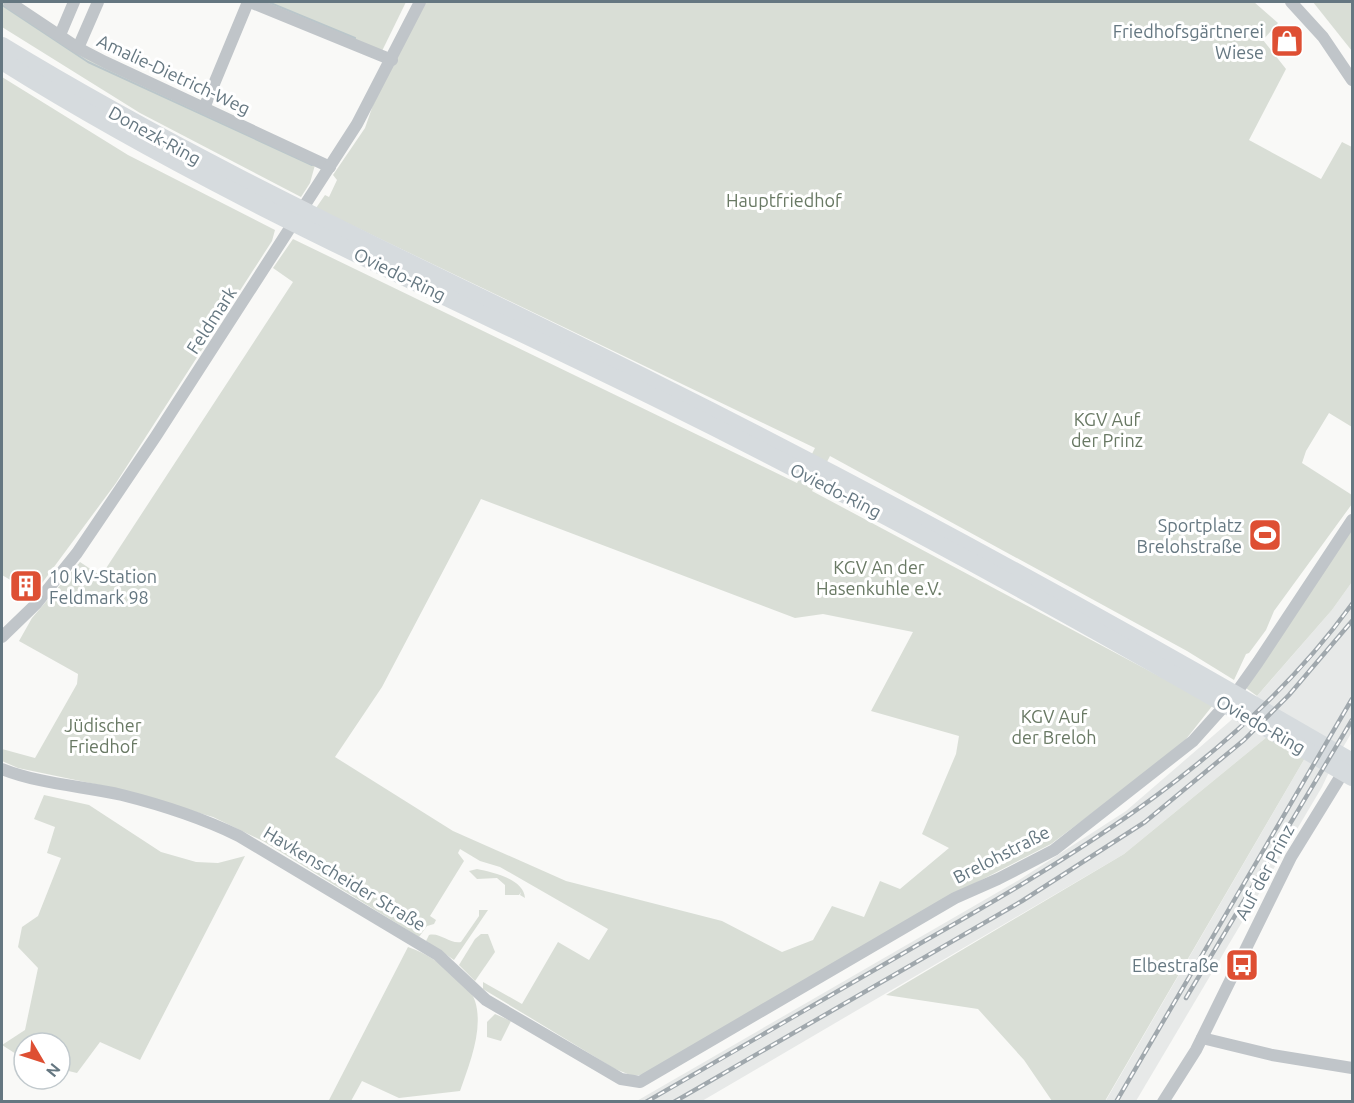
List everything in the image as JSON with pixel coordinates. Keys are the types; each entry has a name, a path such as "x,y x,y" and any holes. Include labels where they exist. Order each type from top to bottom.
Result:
{"highway":[{"name":"Donezk-Ring","path":"2,46 130,122 309,223"},
{"name":"Donezk-Ring","path":"2,61 123,134 309,223"},
{"name":"Oviedo-Ring","path":"309,223 786,464 1353,760"},
{"name":"Oviedo-Ring","path":"1216,690 1353,777"}],"street":[{"name":"Amalie-Dietrich-Weg","path":"9,2 78,48 330,167"},
{"path":"60,35 74,2"},
{"path":"78,48 98,2"},
{"path":"204,108 249,2 392,60"},
{"name":"Feldmark","path":"2,637 50,588 103,517 330,167 392,60 420,2"},
{"path":"1291,2 1323,37 1353,80"},
{"name":"Brelohstraße","path":"640,1082 955,898 1054,850 1162,768 1193,741 1236,693 1353,519"},
{"name":"Auf der Prinz","path":"1163,1101 1202,1038 1291,857 1353,760"},
{"name":"Havkenscheider Straße","path":"2,769 66,785 122,795 214,823 438,955 486,1000 621,1079 640,1082"},
{"path":"1202,1038 1272,1055 1353,1068"}],"shaded area":[{"path":"1352,582 1352,732 1342,749 1268,736 1124,854 702,1101 635,1102 1019,880 1126,811 1251,703 1332,610"},
{"path":"1305,758 1329,772 1322,787 1136,1101 1105,1102"}],"green space":[{"path":"2,2 81,55 315,165 310,183 301,197 140,113 2,27"},
{"path":"263,2 406,2 382,51"},
{"name":"Hauptfriedhof","path":"425,2 1254,2 1278,23 1263,40 1286,69 1249,140 1321,179 1342,142 1352,147 1352,427 1329,413 1306,451 1302,463 1352,495 1352,504 1274,611 1266,630 1246,654 1234,680 1187,651 830,456 812,491 1213,705 1179,748 1051,844 960,891 646,1074 633,1076 615,1069 483,989 483,982 522,1004 558,942 589,960 608,929 500,867 480,861 460,849 458,853 464,861 430,916 436,920 434,924 427,926 419,937 263,841 213,817 109,787 18,768 2,761 2,749 35,758 77,684 78,674 19,641 32,618 80,562 101,576 293,282 273,268 293,239 797,483 815,448 316,208 325,195 329,197 337,180 333,175 365,128 373,105","holes":["481,499 795,618 823,614 913,632 871,711 959,736 956,754 922,834 949,848 900,889 880,881 864,917 832,906 813,940 782,952 722,921 566,881 453,831 335,757 382,687"]},
{"path":"1313,2 1352,2 1352,51"},
{"path":"2,77 128,155 275,230 272,241 116,483 34,594 2,575"},
{"path":"1352,526 1352,582 1332,610 1257,696 1246,688"},
{"path":"1268,736 1305,758 1105,1101 1052,1101 1024,1060 978,1009 886,995 1124,854"},
{"path":"44,795 89,805 161,852 196,862 218,863 245,856 140,1060 100,1042 77,1073 72,1072 72,1031 23,1031 38,968 18,947 22,927 38,916 61,858 47,853 55,827 34,819"},
{"path":"477,869 499,874 513,881 523,891 525,898 520,895 521,892 519,895 505,895 505,885 497,878 477,879 469,871"},
{"path":"479,910 488,910 454,960 426,941 429,935 433,935 461,942 479,916"},
{"path":"481,934 488,934 495,952 475,981 459,965 475,939"},
{"path":"408,947 427,955 444,967 466,987 475,1001 477,1035 460,1091 399,1098 362,1081 351,1101 328,1102"},
{"path":"495,1014 511,1021 501,1041 487,1037 487,1022"},
{"path":"12,1038 12,1051 2,1045"}],"waterway":[{"path":"268,2 355,38"},
{"path":"2,5 88,62 312,165"}],"railway":[{"path":"646,1102 981,909 1099,836 1209,754 1261,708 1308,658 1352,604"},
{"path":"674,1102 1022,901 1145,822 1244,740 1289,695 1352,621"},
{"path":"1116,1102 1352,699"},
{"path":"1186,998 1352,720"}],"place":[{"name":"Friedhofsgärtnerei Wiese","path":"1287,41"},
{"name":"Sportplatz Brelohstraße","path":"1265,535"},
{"name":"10 kV-Station Feldmark 98","path":"26,586"},
{"name":"Elbestraße","path":"1242,965"}],"park label":[{"name":"KGV Auf der Prinz","path":"1107,429"},
{"name":"KGV An der Hasenkuhle e.V.","path":"879,577"},
{"name":"KGV Auf der Breloh","path":"1054,726"},
{"name":"Jüdischer Friedhof","path":"103,735"}]}
